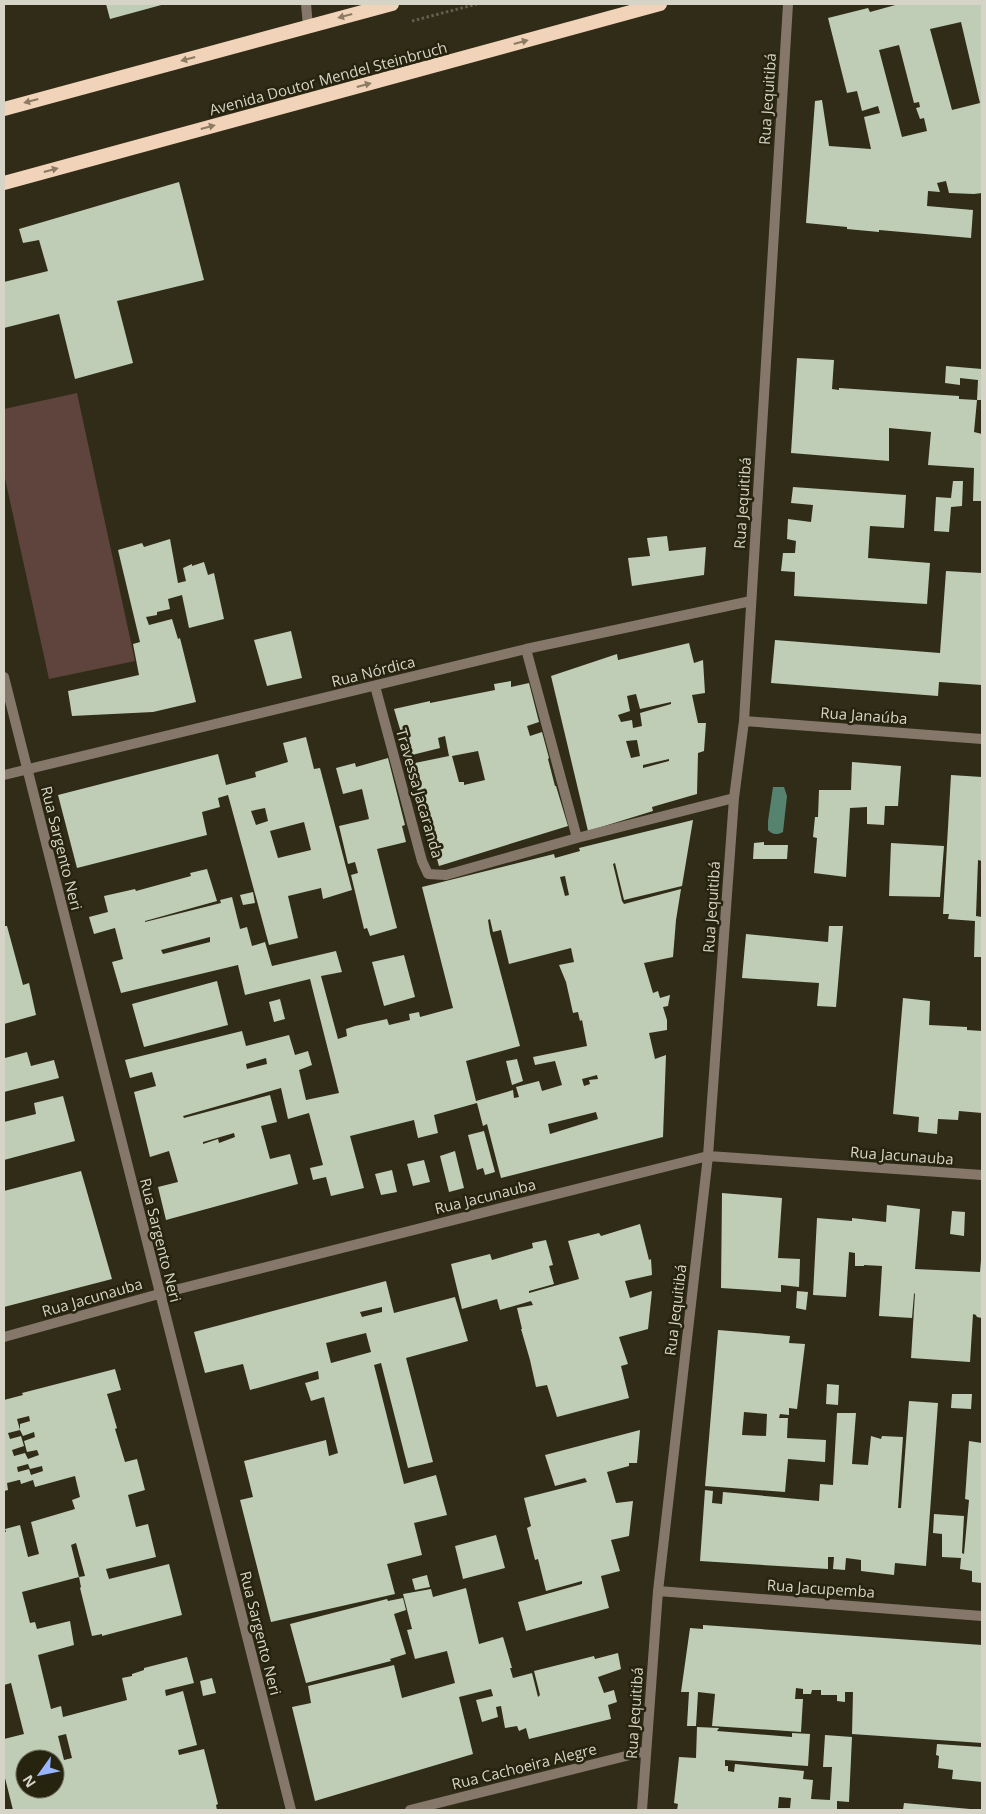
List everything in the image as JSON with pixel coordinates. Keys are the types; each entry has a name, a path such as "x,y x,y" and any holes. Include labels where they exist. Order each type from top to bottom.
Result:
{"highway":[{"path":"4,109 392,4"},
{"name":"Avenida Doutor Mendel Steinbruch","path":"4,183 660,4"}],"street":[{"path":"306,4 308,26"},
{"name":"Rua Jequitibá","path":"642,1810 658,1591 708,1156 734,798 744,721 788,4"},
{"name":"Rua Nórdica","path":"4,775 526,649 751,601"},
{"path":"526,649 577,838"},
{"name":"Rua Sargento Neri","path":"4,677 291,1810"},
{"name":"Travessa Jacaranda","path":"374,686 422,861 428,874 446,875 577,838 734,798"},
{"name":"Rua Janaúba","path":"744,721 982,739"},
{"name":"Rua Jacunauba","path":"4,1337 159,1294 708,1156 982,1176"},
{"name":"Rua Jacupemba","path":"658,1591 982,1616"},
{"name":"Rua Cachoeira Alegre","path":"410,1810 646,1751"}],"shaded area":[{"path":"77,393 135,661 49,679 4,474 4,409"},
{"path":"773,787 784,787 787,796 783,832 777,834 773,834 768,830"}],"building":[{"path":"106,4 165,4 110,19"},
{"path":"899,4 982,4 982,193 949,193 946,181 937,183 940,192 928,191 927,206 973,210 971,238 879,230 879,232 806,223 815,101 822,100 829,146 871,149 864,117 880,113 878,106 862,111 857,91 847,93 828,18 868,8 870,12","holes":["961,22 980,103 952,110 930,29","899,45 914,103 919,102 920,107 916,108 920,119 924,118 927,131 902,137 879,50"]},
{"path":"179,182 204,280 117,301 133,363 75,379 59,314 4,328 4,282 48,271 39,240 23,243 19,229"},
{"path":"797,358 834,360 832,389 959,396 959,399 977,400 974,432 982,434 982,501 973,501 974,468 928,465 931,432 889,428 889,461 791,453"},
{"path":"946,366 982,369 982,400 977,400 978,380 960,378 960,385 945,383"},
{"path":"953,481 963,481 962,506 951,507 949,532 934,531 936,497 951,498"},
{"path":"793,487 906,495 904,528 870,526 868,558 930,563 927,604 794,596 795,572 781,571 783,553 795,553 796,541 787,539 788,519 811,522 813,505 791,503"},
{"path":"667,536 669,551 706,547 704,575 632,586 628,558 650,556 647,538"},
{"path":"170,539 178,583 186,581 183,568 204,562 208,575 214,573 224,619 189,628 182,595 168,599 170,609 157,612 157,615 146,617 149,625 172,619 178,639 180,638 196,702 153,712 72,716 68,691 139,675 133,644 140,642 118,550 142,543 144,547"},
{"path":"946,571 982,573 982,685 939,682 938,696 771,683 775,640 940,653"},
{"path":"291,631 302,678 267,686 254,640"},
{"path":"689,643 694,663 703,660 705,693 692,695 698,723 706,723 704,751 698,753 697,794 652,807 653,811 588,831 551,676 617,654 618,660","holes":["636,694 640,709 671,702 671,704 640,713 642,726 633,728 632,720 621,722 618,715 630,711 627,696","637,740 640,756 631,758 626,741","669,759 669,761 643,768 643,765"]},
{"path":"511,681 511,687 529,683 539,722 527,726 530,736 542,732 555,786 568,826 439,866 410,764 449,756 445,736 438,738 440,748 408,756 394,709 495,690 494,684","holes":["478,751 485,780 464,785 464,782 459,782 452,756"]},
{"path":"306,737 314,769 320,768 352,890 323,899 321,888 288,896 298,938 269,945 228,795 218,798 220,807 202,812 207,835 77,868 58,795 218,754 226,785 256,777 255,772 288,762 283,743","holes":["265,808 268,821 256,825 251,811","304,822 311,850 278,858 270,831"]},
{"path":"388,758 405,825 402,826 406,842 377,849 397,928 370,936 367,928 364,929 351,875 358,873 355,862 348,864 339,826 369,819 362,789 343,794 336,768 355,763 356,767"},
{"path":"852,762 901,766 898,806 885,806 884,825 867,824 867,807 850,808 846,877 814,873 817,838 813,837 815,817 818,817 819,790 851,790"},
{"path":"951,775 982,777 982,861 978,860 976,916 982,917 982,957 974,957 975,921 948,919 949,914 943,914"},
{"path":"693,820 682,886 624,900 615,863 613,864 624,904 681,889 673,957 644,963 653,993 658,991 660,998 670,995 668,1006 663,1007 667,1020 667,1030 649,1033 655,1059 666,1055 663,1137 501,1178 487,1124 483,1126 477,1103 434,1115 438,1133 418,1138 414,1120 350,1136 364,1188 331,1196 326,1177 313,1180 310,1168 323,1165 309,1113 288,1119 281,1088 183,1116 184,1118 270,1095 277,1122 261,1126 270,1159 290,1154 298,1184 166,1220 158,1187 178,1182 169,1151 150,1157 134,1092 156,1086 152,1072 130,1078 125,1060 242,1031 246,1046 289,1035 295,1055 308,1051 312,1065 299,1070 306,1100 339,1093 310,979 245,995 238,965 121,993 112,962 123,959 115,928 94,934 89,917 108,912 104,896 135,889 136,891 191,876 190,873 207,869 217,901 145,922 221,903 220,900 232,897 240,929 247,927 252,946 265,942 272,966 336,951 342,972 321,976 338,1039 347,1036 346,1029 355,1026 387,1019 389,1025 410,1020 409,1014 419,1012 420,1017 453,1008 422,887 554,854 555,858 580,851 579,848","holes":["565,876 569,895 565,896 560,877","490,919 493,932 501,930 509,964 571,948 574,962 559,965 566,982 573,1013 578,1012 580,1021 582,1020 587,1046 533,1057 535,1065 555,1061 562,1085 542,1091 539,1081 516,1087 519,1097 514,1098 513,1090 476,1101 466,1061 520,1046 488,920","210,937 210,942 163,954 161,950","266,1058 267,1064 247,1069 246,1064","597,1075 598,1079 589,1080 590,1084 584,1086 582,1079","596,1112 598,1119 550,1134 548,1124","234,1133 235,1137 219,1143 218,1139 203,1144 203,1142"]},
{"path":"764,842 764,845 788,845 787,859 753,859 754,843"},
{"path":"891,843 944,846 940,897 889,896"},
{"path":"253,892 255,903 243,905 240,895"},
{"path":"4,926 7,926 23,985 29,983 36,1015 4,1024"},
{"path":"829,926 843,926 836,1007 817,1006 819,983 742,978 746,934 828,942"},
{"path":"404,955 415,997 384,1006 372,962"},
{"path":"217,981 228,1025 144,1047 132,1004"},
{"path":"903,998 930,1001 929,1025 967,1027 967,1030 982,1031 982,1113 959,1111 958,1120 938,1119 937,1134 918,1132 919,1117 893,1114"},
{"path":"280,999 285,1019 274,1022 269,1002"},
{"path":"27,1052 31,1066 54,1060 59,1078 4,1092 5,1058"},
{"path":"517,1059 523,1081 512,1085 506,1061"},
{"path":"63,1096 75,1141 4,1160 4,1122 36,1114 34,1103"},
{"path":"484,1131 495,1172 485,1175 483,1168 477,1170 468,1135"},
{"path":"455,1151 464,1188 449,1192 440,1156"},
{"path":"424,1160 430,1182 413,1186 407,1164"},
{"path":"392,1170 397,1192 381,1195 375,1174"},
{"path":"81,1171 112,1279 4,1307 4,1191"},
{"path":"722,1193 782,1198 778,1258 800,1259 799,1287 781,1285 781,1292 721,1288"},
{"path":"887,1205 920,1209 915,1269 980,1272 982,1260 982,1318 973,1314 970,1362 911,1358 915,1293 912,1318 879,1316 882,1266 855,1266 855,1253 849,1252 846,1297 813,1295 817,1218 852,1221 852,1218 886,1222"},
{"path":"952,1211 965,1212 964,1236 950,1234"},
{"path":"640,1224 649,1260 651,1259 652,1275 625,1281 630,1298 652,1291 648,1329 619,1337 628,1364 621,1366 629,1398 557,1417 547,1385 536,1387 521,1329 517,1308 533,1305 531,1301 500,1310 497,1299 462,1309 451,1264 490,1254 492,1260 533,1248 532,1243 546,1240 553,1265 549,1266 554,1284 529,1291 529,1293 579,1279 568,1241 599,1233 601,1236"},
{"path":"386,1281 394,1313 455,1297 468,1341 406,1358 433,1462 408,1468 381,1363 374,1365 404,1484 436,1475 447,1515 414,1523 422,1555 387,1564 395,1594 271,1622 240,1500 253,1497 244,1461 326,1440 329,1456 338,1453 324,1397 311,1401 305,1383 319,1379 318,1371 250,1390 243,1364 205,1373 194,1332","holes":["382,1307 382,1312 362,1317 360,1312","366,1333 371,1352 331,1363 326,1343"]},
{"path":"797,1291 808,1292 806,1310 796,1308"},
{"path":"718,1330 790,1336 789,1343 805,1344 797,1409 789,1408 789,1415 780,1414 779,1418 788,1418 787,1438 826,1440 825,1462 788,1459 785,1492 705,1486","holes":["744,1412 767,1414 766,1436 742,1435"]},
{"path":"115,1369 121,1390 107,1394 117,1428 115,1429 125,1462 137,1459 145,1490 128,1495 136,1527 148,1524 156,1557 106,1569 109,1579 169,1564 182,1615 102,1636 102,1634 92,1636 79,1577 22,1592 30,1623 35,1622 37,1629 70,1621 74,1645 38,1655 51,1709 61,1706 63,1717 127,1700 122,1678 132,1676 132,1674 144,1670 144,1668 187,1657 194,1683 165,1690 166,1696 183,1691 197,1745 178,1750 179,1755 204,1749 218,1804 216,1805 217,1810 13,1810 4,1774 4,1739 24,1734 11,1683 4,1685 4,1532 6,1532 5,1529 20,1525 28,1557 39,1554 31,1522 75,1509 72,1500 80,1497 75,1476 35,1487 33,1480 21,1484 19,1480 7,1483 8,1490 4,1491 4,1400 23,1395 22,1393","holes":["29,1416 30,1421 20,1424 20,1430 17,1419","20,1430 23,1436 34,1432 35,1437 24,1441 27,1452 37,1450 39,1455 28,1459 25,1453 14,1456 12,1450 24,1446 21,1436 10,1439 8,1433","28,1464 30,1469 42,1466 43,1471 31,1475 29,1469 18,1472 17,1467","76,1543 85,1576 79,1577 71,1545"]},
{"path":"827,1384 839,1385 838,1405 826,1404"},
{"path":"952,1394 972,1394 971,1409 951,1408"},
{"path":"909,1401 938,1403 926,1566 895,1563 894,1575 861,1571 861,1560 846,1558 845,1570 833,1569 834,1557 828,1557 828,1569 700,1561 705,1490 713,1491 712,1503 722,1504 723,1492 819,1501 820,1484 833,1485 837,1413 856,1413 852,1464 868,1465 871,1436 881,1439 882,1436 903,1437 898,1508 901,1508"},
{"path":"640,1430 637,1463 629,1463 629,1466 607,1472 616,1503 633,1501 629,1536 611,1540 620,1571 601,1576 609,1608 526,1631 518,1602 582,1584 582,1581 546,1591 538,1559 535,1560 527,1528 531,1526 524,1498 587,1482 585,1478 555,1486 545,1455"},
{"path":"969,1441 982,1443 982,1583 972,1582 972,1571 960,1569 961,1558 942,1557 942,1534 933,1533 934,1514 964,1516 962,1553 964,1554 969,1500 965,1499"},
{"path":"496,1535 505,1568 463,1579 455,1546"},
{"path":"427,1575 430,1587 415,1590 412,1579"},
{"path":"466,1588 479,1644 503,1637 513,1678 532,1673 538,1697 540,1695 534,1671 594,1656 595,1659 618,1653 621,1669 598,1677 604,1693 614,1690 617,1702 608,1705 611,1719 529,1739 526,1728 519,1731 517,1726 505,1728 501,1706 496,1707 498,1717 482,1722 476,1700 493,1696 491,1689 459,1697 473,1754 315,1801 292,1707 311,1703 308,1686 394,1665 402,1698 455,1683 447,1651 415,1659 407,1630 412,1629 403,1594 431,1589 433,1597"},
{"path":"403,1598 406,1610 394,1614 406,1654 390,1659 391,1661 306,1683 290,1624 387,1599 388,1601"},
{"path":"703,1625 982,1645 982,1743 852,1734 853,1692 845,1692 845,1702 837,1701 837,1695 821,1695 821,1690 812,1690 811,1694 803,1694 803,1689 796,1688 795,1699 803,1699 801,1732 712,1726 715,1694 698,1692 696,1726 687,1726 689,1692 681,1692 690,1628 703,1629"},
{"path":"212,1678 216,1693 203,1696 200,1681"},
{"path":"697,1727 719,1728 717,1731 792,1737 792,1733 810,1734 808,1766 725,1760 725,1766 728,1766 728,1771 734,1772 735,1764 804,1771 803,1779 813,1780 811,1799 830,1800 832,1767 823,1767 825,1735 852,1737 849,1802 837,1801 837,1810 677,1810 678,1804 674,1803 679,1757 696,1758","holes":["779,1797 791,1798 790,1808 778,1808"]},
{"path":"937,1744 982,1747 982,1782 952,1779 953,1770 938,1768"},
{"path":"904,1803 970,1809 970,1810 903,1810"}]}
